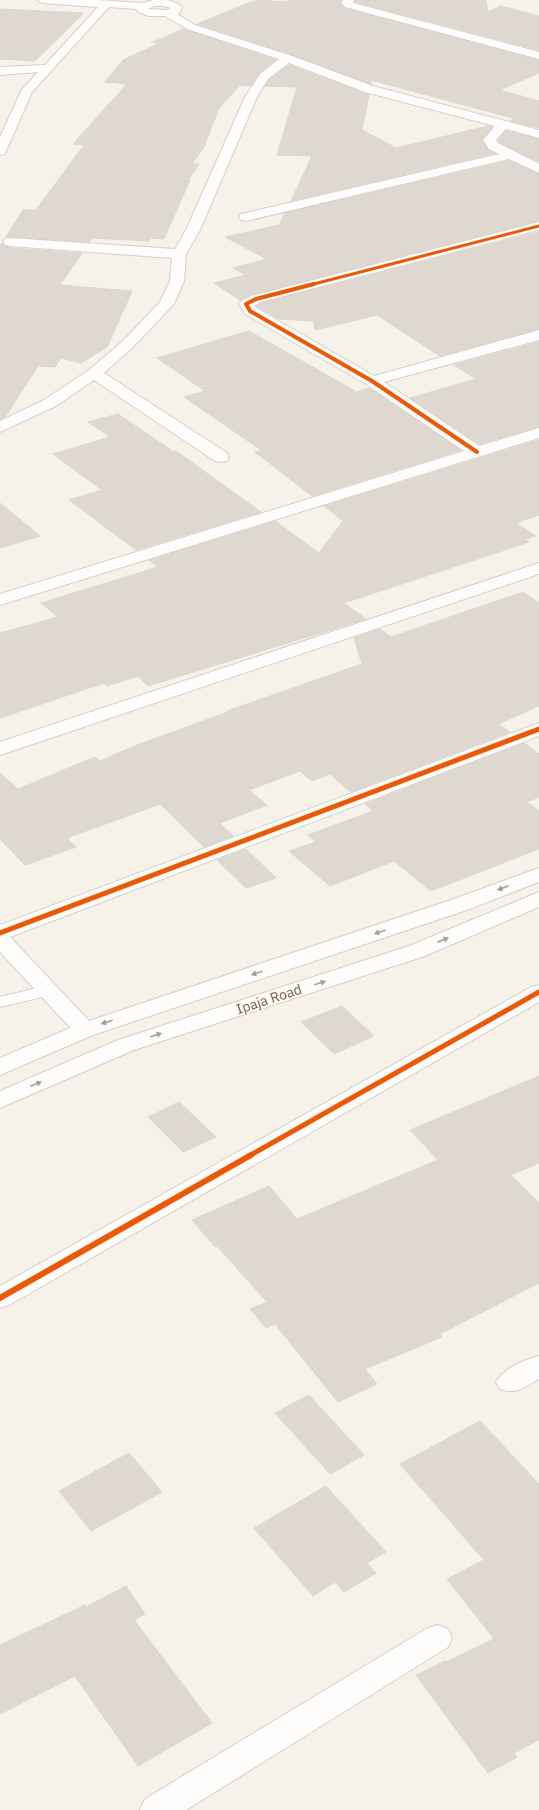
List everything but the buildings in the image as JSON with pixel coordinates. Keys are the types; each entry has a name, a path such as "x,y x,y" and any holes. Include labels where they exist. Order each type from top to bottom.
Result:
{"street":[{"path":"42,0 106,4 150,3"},
{"path":"349,0 346,2 349,5 539,56"},
{"path":"150,3 142,10 144,12 154,14 172,10 188,2"},
{"path":"0,151 27,91 106,4"},
{"path":"172,10 191,27 288,58 370,89 539,134"},
{"path":"0,427 50,404 94,373 128,344 167,304 177,281 179,254 194,230 251,97 264,77 288,58"},
{"path":"0,71 47,68"},
{"path":"504,124 489,140 498,150 539,169"},
{"path":"246,217 510,155"},
{"path":"477,452 372,381 250,311 246,304 256,299 539,226"},
{"path":"10,242 179,254"},
{"path":"372,381 539,335"},
{"path":"94,373 221,456"},
{"path":"0,600 539,433"},
{"path":"0,749 539,568"},
{"path":"0,933 539,729"},
{"name":"Ipaja Road","path":"0,1067 85,1030 459,905 539,874"},
{"name":"Ipaja Road","path":"0,1100 126,1045 417,951 539,899"},
{"path":"0,938 85,1030"},
{"path":"0,1298 539,992"},
{"path":"510,1382 539,1366"},
{"path":"157,1810 437,1638"}],"lane":[{"path":"0,1002 49,990"}],"cycle path":[{"path":"477,452 372,381 250,311 246,304 256,299 539,226"},
{"path":"0,933 539,729"},
{"path":"0,1298 539,992"}]}
